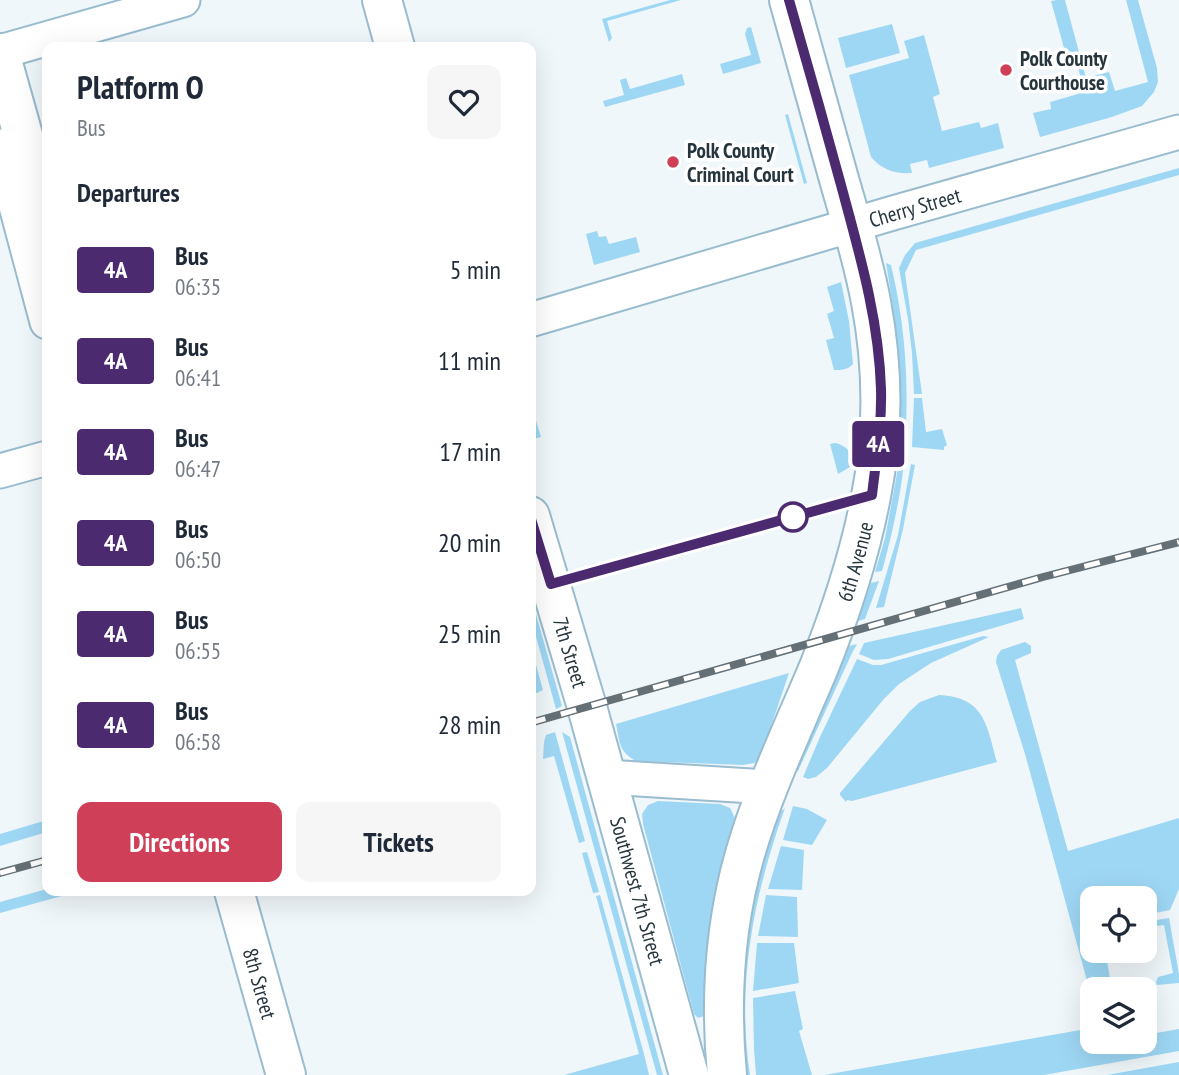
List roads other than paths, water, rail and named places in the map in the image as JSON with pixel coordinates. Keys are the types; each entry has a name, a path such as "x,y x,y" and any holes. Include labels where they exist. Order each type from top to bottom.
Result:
{"main road":[{"path":"382,0 394,42"},
{"name":"6th Avenue","path":"727,1075 723,987 728,930 745,853 768,787 830,637 858,552 872,495 880,426 881,389 871,301 789,0"},
{"path":"0,52 42,203"},
{"name":"7th Street","path":"536,536 587,707"},
{"name":"Southwest 7th Street","path":"587,707 689,1075"},
{"name":"8th Street","path":"235,896 286,1075"}],"street":[{"path":"0,52 183,0"},
{"name":"Cherry Street","path":"536,318 1179,132"},
{"path":"0,146 42,303"},
{"path":"0,471 42,458"},
{"path":"607,777 768,787"}],"railway":[{"path":"536,721 1043,577 1179,542"},
{"path":"0,873 42,861"}],"place":[{"name":"Polk County Courthouse","path":"1006,70"},
{"name":"Polk County Criminal Court","path":"673,162"}]}
